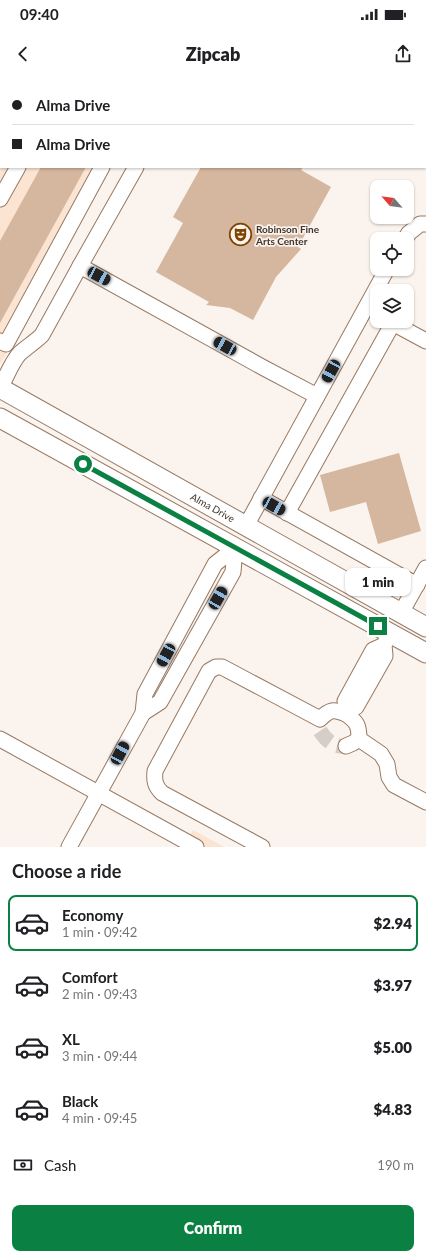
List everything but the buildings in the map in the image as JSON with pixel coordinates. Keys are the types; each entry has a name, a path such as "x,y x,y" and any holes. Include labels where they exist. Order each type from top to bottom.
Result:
{"main road":[{"name":"Alma Drive","path":"0,388 426,627"},
{"path":"0,418 235,548 386,645 426,653"},
{"path":"235,548 246,526"},
{"path":"386,645 401,613"}],"lane":[{"path":"0,199 17,168"},
{"path":"0,341 6,344 101,168"},
{"path":"0,388 16,358 42,335 135,168"},
{"path":"410,232 420,224 426,224"},
{"path":"80,266 317,396"},
{"path":"246,526 317,396 370,313"},
{"path":"287,513 388,328"},
{"path":"402,328 426,341"},
{"path":"261,498 417,585"},
{"path":"69,847 142,713 160,702 233,572 235,548"},
{"path":"401,613 426,568"},
{"path":"386,645 373,650 345,701 347,712 355,720 359,727 352,742 381,754 387,764 389,777 394,785 426,802"},
{"path":"262,847 162,793 156,788 154,779 155,772 209,671 216,667 222,667 320,725 326,713 332,711 347,712"},
{"path":"0,739 196,847"}],"shaded area":[{"path":"0,168 111,168 1,363"},
{"path":"193,830 224,847 184,847"}],"tunnel":[{"path":"320,731 334,745 346,746"}],"place":[{"name":"Robinson Fine Arts Center","path":"241,235"}],"route":[{"path":"83,464 378,626"}]}
